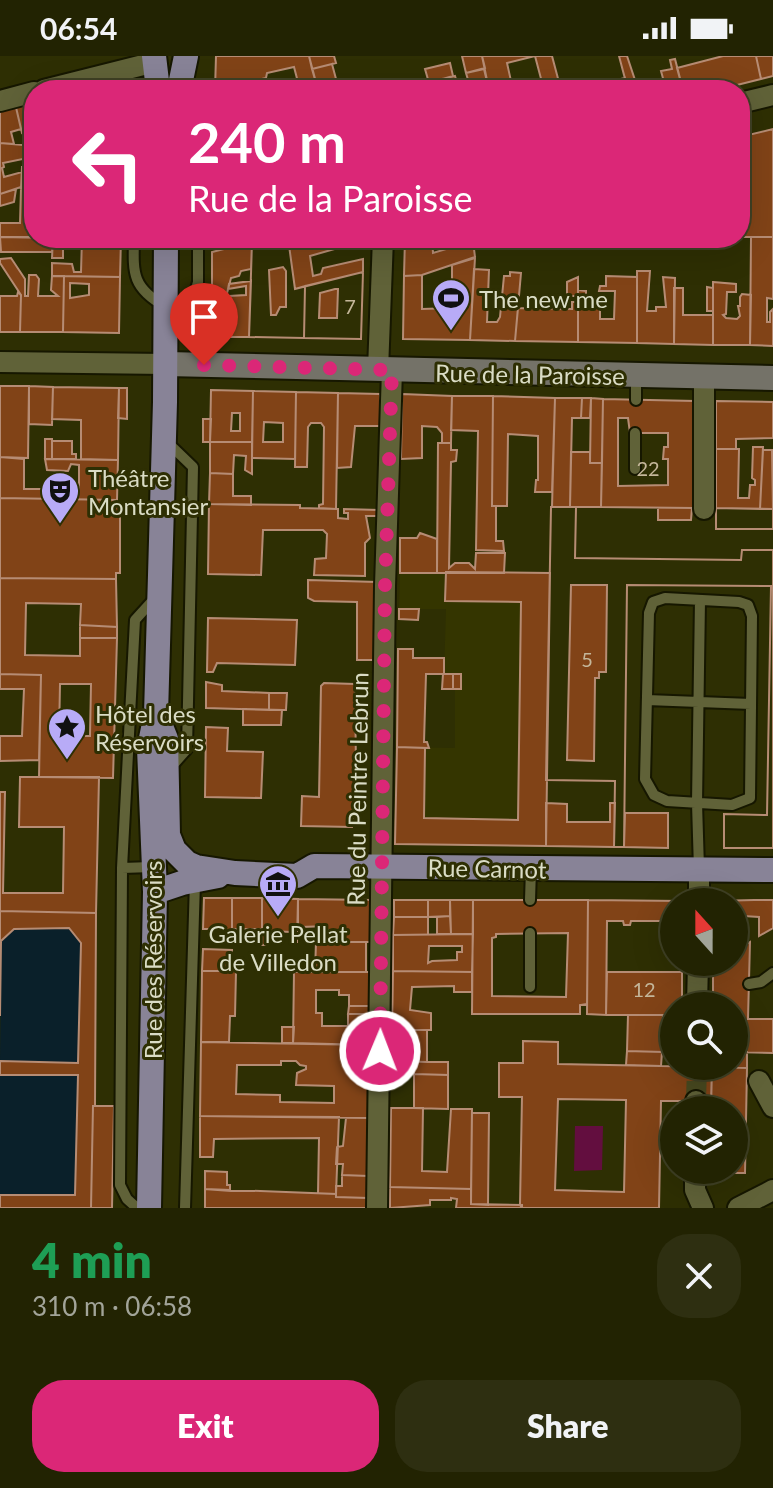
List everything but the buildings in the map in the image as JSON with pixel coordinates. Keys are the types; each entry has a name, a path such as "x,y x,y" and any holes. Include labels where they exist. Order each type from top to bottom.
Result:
{"main road":[{"path":"181,80 186,56"},
{"path":"154,59 157,80"},
{"name":"Rue des Réservoirs","path":"133,1205 155,892 149,748 156,714 166,364 166,248"},
{"name":"Rue des Réservoirs","path":"156,714 166,739 168,835 174,850 199,874"},
{"name":"Rue Carnot","path":"155,892 199,874 297,876 314,866 773,870"}],"street":[{"path":"79,80 154,59"},
{"path":"0,101 24,95"},
{"path":"750,101 773,95"},
{"name":"Rue du Peintre Lebrun","path":"377,1208 385,618 383,248"},
{"name":"Rue de la Paroisse","path":"0,362 385,370 636,388 704,377 773,378"},
{"path":"704,377 704,509"},
{"path":"699,870 699,888"},
{"path":"759,1081 773,1107"},
{"path":"695,1184 703,1208"},
{"path":"738,1208 773,1190"}],"lane":[{"path":"134,248 133,275 146,296 166,307 194,296 198,282 198,248"},
{"path":"635,433 635,469"},
{"path":"164,439 193,467 187,749 168,771"},
{"path":"137,1208 120,1185 122,868 135,620 159,594"},
{"path":"665,598 748,605 752,616 750,798 744,803 732,805 667,801 654,795 645,779 647,700 649,613 653,602 665,598"},
{"path":"699,870 700,600"},
{"path":"647,700 751,704"},
{"path":"122,868 152,867"},
{"path":"530,900 531,869"},
{"path":"185,1208 199,874"},
{"path":"530,933 530,987"},
{"path":"749,984 761,982 773,973"}],"shaded area":[{"path":"400,573 550,573 546,846 395,844 397,747 455,748 455,690 461,689 460,674 444,674 446,609 399,609"},
{"path":"575,1126 603,1126 602,1170 574,1171"}],"water":[{"path":"69,928 81,943 78,1063 0,1061 1,941 14,929"},
{"path":"0,1075 78,1075 75,1195 0,1195"}],"tunnel":[{"path":"696,1096 697,1080"}],"place":[{"name":"The new me","path":"451,332"},
{"name":"Théâtre Montansier","path":"60,525"},
{"name":"Hôtel des Réservoirs","path":"67,761"},
{"name":"Galerie Pellat de Villedon","path":"278,918"}],"route":[{"path":"204,365 392,370 385,586 380,1051"}]}
